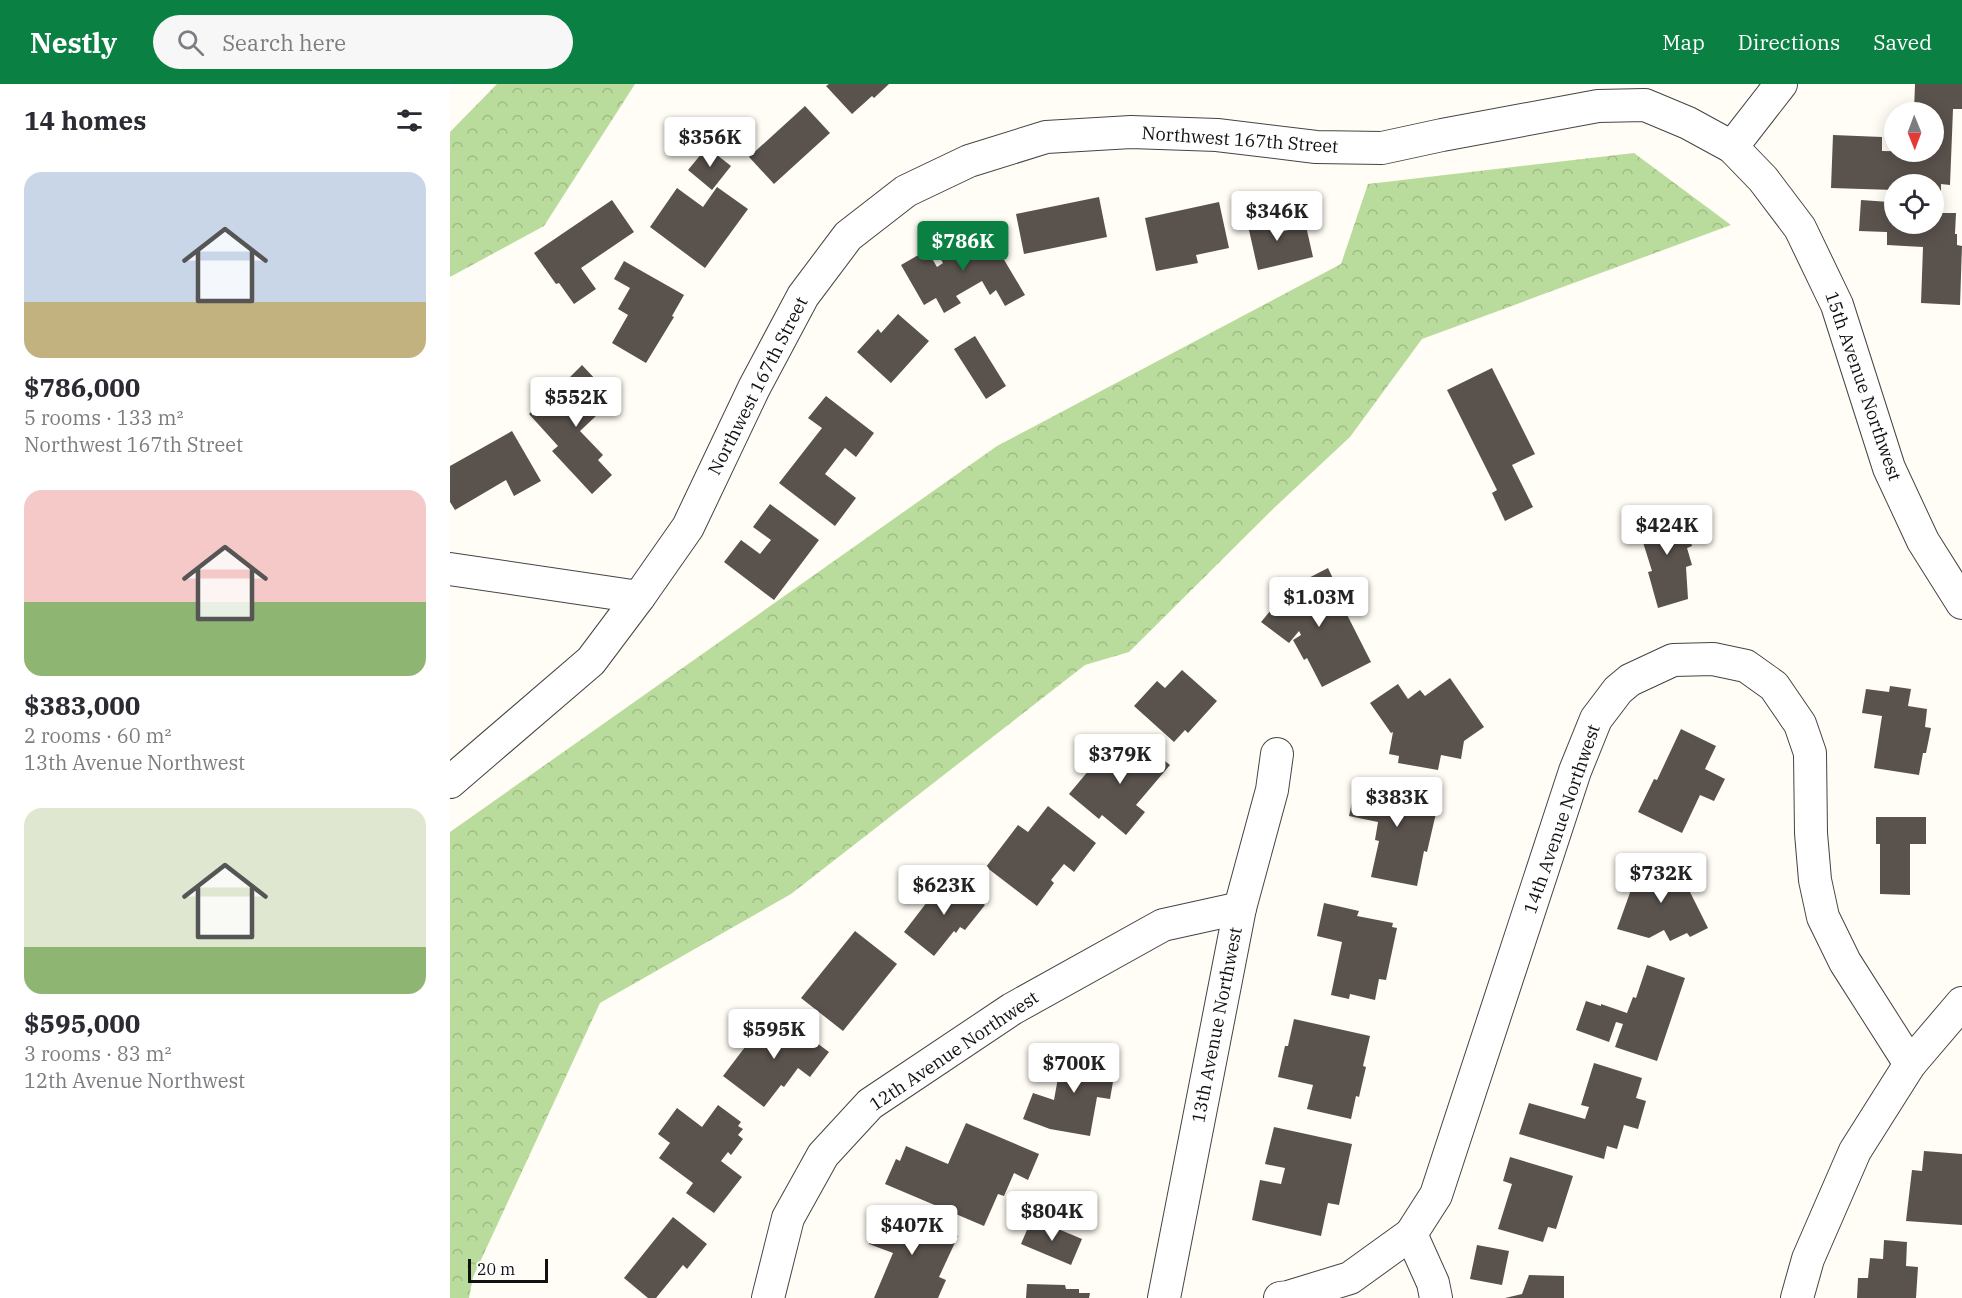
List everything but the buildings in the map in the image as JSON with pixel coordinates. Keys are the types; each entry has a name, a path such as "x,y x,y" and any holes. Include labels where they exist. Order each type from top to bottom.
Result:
{"street":[{"path":"1732,147 1781,84"},
{"name":"Northwest 167th Street","path":"450,782 591,661 688,527 754,388 803,296 848,236 906,191 969,161 1046,137 1126,133 1217,135 1317,147 1382,148 1598,106 1645,105 1688,123 1732,147"},
{"name":"15th Avenue Northwest","path":"1732,147 1763,180 1800,228 1837,305 1889,468 1923,541 1962,603"},
{"path":"450,569 639,597"},
{"name":"14th Avenue Northwest","path":"1411,1234 1436,1195 1575,771 1596,719 1618,690 1630,680 1673,660 1713,659 1746,666 1774,686 1800,724 1810,753 1811,833 1815,880 1823,917 1845,962 1910,1064"},
{"name":"13th Avenue Northwest","path":"1172,1297 1240,908 1272,790 1277,754"},
{"name":"12th Avenue Northwest","path":"768,1298 788,1218 823,1155 870,1104 1012,1009 1163,925 1240,908"},
{"path":"1797,1298 1808,1259 1855,1151 1910,1064 1962,1003"},
{"path":"1280,1298 1350,1278 1411,1234 1433,1283 1436,1298"}],"green space":[{"path":"497,84 635,84 544,226 450,277 450,132"},
{"path":"1634,153 1731,225 1422,339 1350,437 1274,508 1129,652 1085,665 791,894 600,1003 473,1277 469,1298 450,1298 450,832 997,446 1341,264 1368,184"}]}
